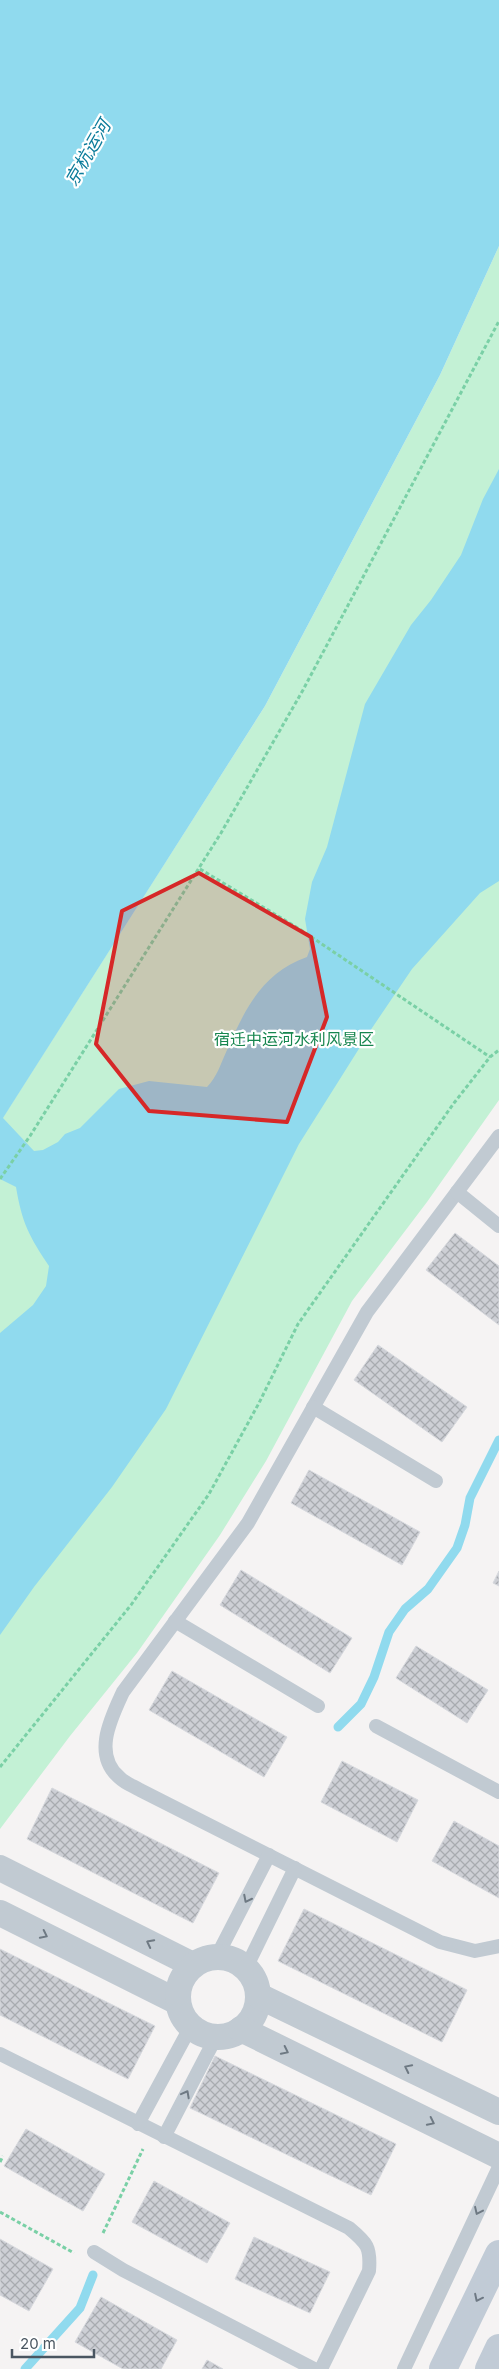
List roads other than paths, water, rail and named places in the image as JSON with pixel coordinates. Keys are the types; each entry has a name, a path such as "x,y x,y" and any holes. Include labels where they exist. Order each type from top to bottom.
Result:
{"main road":[{"path":"443,2369 499,2254"},
{"path":"489,2369 499,2348"}],"street":[{"path":"0,1868 193,1965"},
{"path":"0,1913 178,2002"},
{"path":"218,1956 230,1958 246,1968 256,1984 259,1996 257,2009 251,2021 241,2030 230,2035 216,2037 203,2033 191,2026 182,2015 178,2002 179,1988 184,1975 193,1965 205,1959 218,1956"},
{"path":"259,1996 499,2112"},
{"path":"241,2030 499,2156"}],"lane":[{"path":"499,1136 367,1312 248,1523 123,1692 109,1722 105,1741 107,1758 119,1778 440,1942 475,1952 499,1946"},
{"path":"456,1192 499,1226"},
{"path":"313,1407 436,1481"},
{"path":"175,1621 318,1706"},
{"path":"376,1726 499,1792"},
{"path":"218,1956 269,1856"},
{"path":"246,1968 295,1868"},
{"path":"138,2124 191,2026"},
{"path":"158,2134 216,2037"},
{"path":"0,2054 348,2228 364,2242 370,2254 369,2271 322,2369"},
{"path":"404,2369 499,2167"},
{"path":"94,2252 123,2270 314,2369"}],"water":[{"name":"京杭运河","path":"0,0 499,0 499,246 440,375 265,706 3,1118 34,1151 43,1150 58,1142 65,1134 80,1128 119,1089 149,1081 207,1087 216,1074 241,1020 257,994 278,973 291,964 307,957 310,949 305,919 312,882 327,847 365,704 411,625 431,600 461,555 483,499 499,469 499,881 480,893 412,969 372,1028 299,1144 166,1409 112,1487 34,1587 0,1635 0,1333 33,1305 46,1286 49,1266 27,1229 16,1187 0,1179"}],"waterway":[{"path":"338,1727 361,1704 374,1677 389,1632 405,1609 428,1589 457,1548 465,1525 470,1498 499,1440"},
{"path":"25,2369 80,2308 93,2275"}],"park label":[{"name":"宿迁中运河水利风景区","path":"294,1039"}]}
